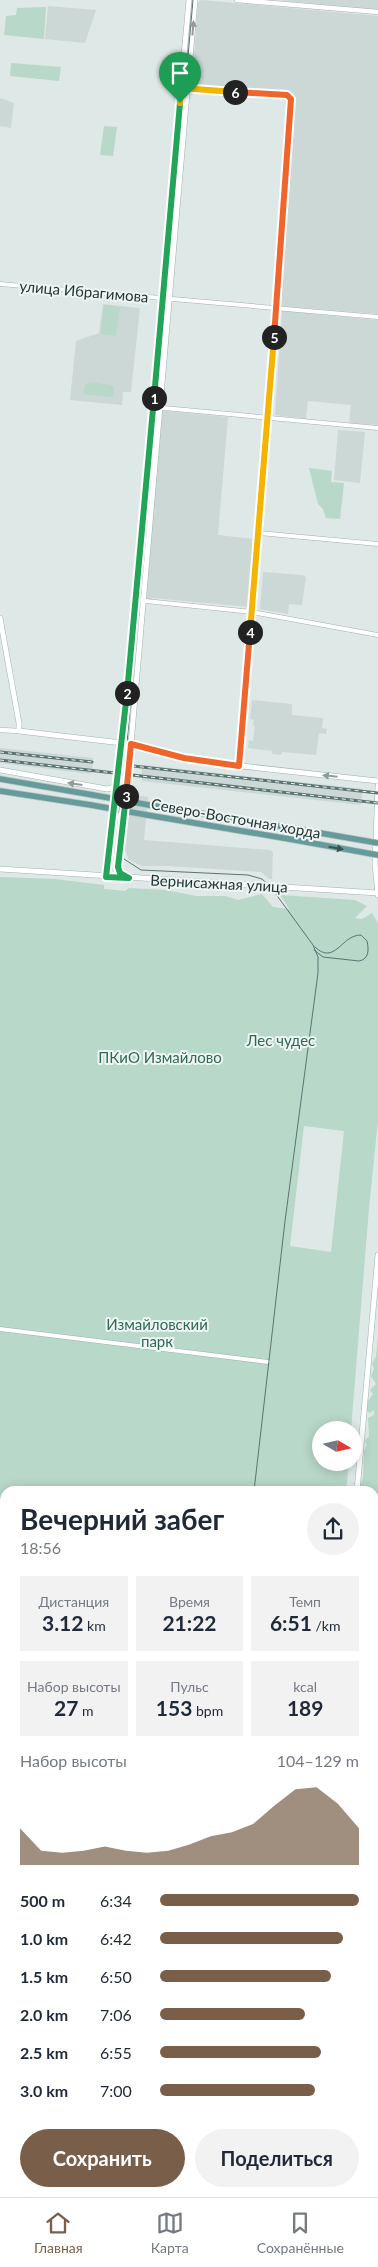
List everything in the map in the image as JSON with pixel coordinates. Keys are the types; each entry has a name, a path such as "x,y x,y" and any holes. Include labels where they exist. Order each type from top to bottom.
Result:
{"main road":[{"path":"106,877 136,600 188,0"},
{"path":"129,878 120,873 118,867 131,744 195,0"},
{"path":"0,618 19,731 131,744 184,758 239,766 378,781"},
{"path":"0,770 107,789 114,787 118,780"},
{"name":"Северо-Восточная хорда","path":"0,780 378,843"},
{"path":"378,786 374,856 378,894"},
{"name":"Северо-Восточная хорда","path":"0,791 378,855"},
{"name":"Вернисажная улица","path":"0,869 378,894"},
{"path":"357,1486 378,1255"}],"street":[{"path":"237,0 378,12"},
{"path":"181,88 289,96 268,418 239,766"},
{"name":"улица Ибрагимова","path":"0,284 378,317"},
{"path":"153,407 378,428"},
{"path":"259,533 378,544"},
{"path":"136,600 252,612 378,635"},
{"path":"0,730 19,731"},
{"path":"0,1329 268,1362"}],"shaded area":[{"path":"201,0 378,16 378,314 279,306 293,93 192,86 198,3"},
{"path":"278,0 378,0 378,10"},
{"path":"48,6 96,10 85,43 45,39"},
{"path":"0,98 14,103 11,128 0,126"},
{"path":"103,304 140,308 131,392 123,392 122,405 70,400 76,341 99,333"},
{"path":"282,311 378,320 378,425 349,423 351,405 308,401 306,419 275,415"},
{"path":"161,412 228,417 218,535 255,539 250,604 248,607 153,598 151,600 146,598"},
{"path":"338,430 365,432 360,483 334,480"},
{"path":"263,572 302,575 306,577 302,605 289,604 288,614 260,609"},
{"path":"252,700 292,704 292,715 323,718 322,728 327,729 326,734 319,733 316,755 282,752 281,755 272,754 272,751 248,748 249,740 253,741 255,726 253,725 254,720 250,719"},
{"path":"0,748 93,758 92,772 90,774 0,763"},
{"path":"142,766 363,789 361,805 142,781"},
{"path":"131,794 148,797 144,840 270,850 273,852 272,879 269,879 261,872 142,866 129,860 125,850"}],"green space":[{"path":"46,7 44,39 4,35 6,16 16,15 17,8"},
{"path":"11,63 61,67 59,81 10,76"},
{"path":"104,126 117,127 113,156 100,155"},
{"path":"104,305 120,307 116,336 101,334"},
{"path":"88,382 112,385 114,387 114,395 111,397 84,394 84,387"},
{"path":"309,468 332,471 331,482 344,483 340,519 326,518 323,509 318,504"},
{"name":"ПКиО Измайлово","path":"0,877 55,879 104,885 104,889 125,891 129,888 166,890 196,896 225,896 238,900 262,894 273,907 289,909 280,895 355,900 367,906 355,918 362,919 372,913 378,923 378,1120 352,1421 312,1421 312,1471 348,1471 347,1486 0,1486","holes":["304,1126 344,1131 331,1252 290,1246"]},
{"path":"378,1335 378,1486 360,1486 363,1478 364,1451 367,1445 365,1441 369,1436 368,1418 374,1415 374,1410 370,1413 367,1411 368,1401 373,1394 370,1390 376,1384 371,1376 374,1369 372,1364 376,1356"}],"tram line":[{"path":"193,0 118,844 120,854 124,859 141,870 248,875 262,879 270,886 313,945 318,957 318,973 285,1221 255,1486"},
{"path":"314,950 323,957 359,961 365,958 368,951 367,941 361,935 354,936 333,952 322,952 315,947"}],"railway":[{"path":"0,752 92,762"},
{"path":"0,760 378,803"},
{"path":"124,765 378,793"}],"route":[{"path":"181,88 287,95 291,99 239,766 184,758 131,744 118,867 120,873 129,878 106,877 128,685 180,103 181,88"}],"park label":[{"name":"Лес чудес","path":"281,1040"},
{"name":"Измайловский парк","path":"157,1332"}]}
